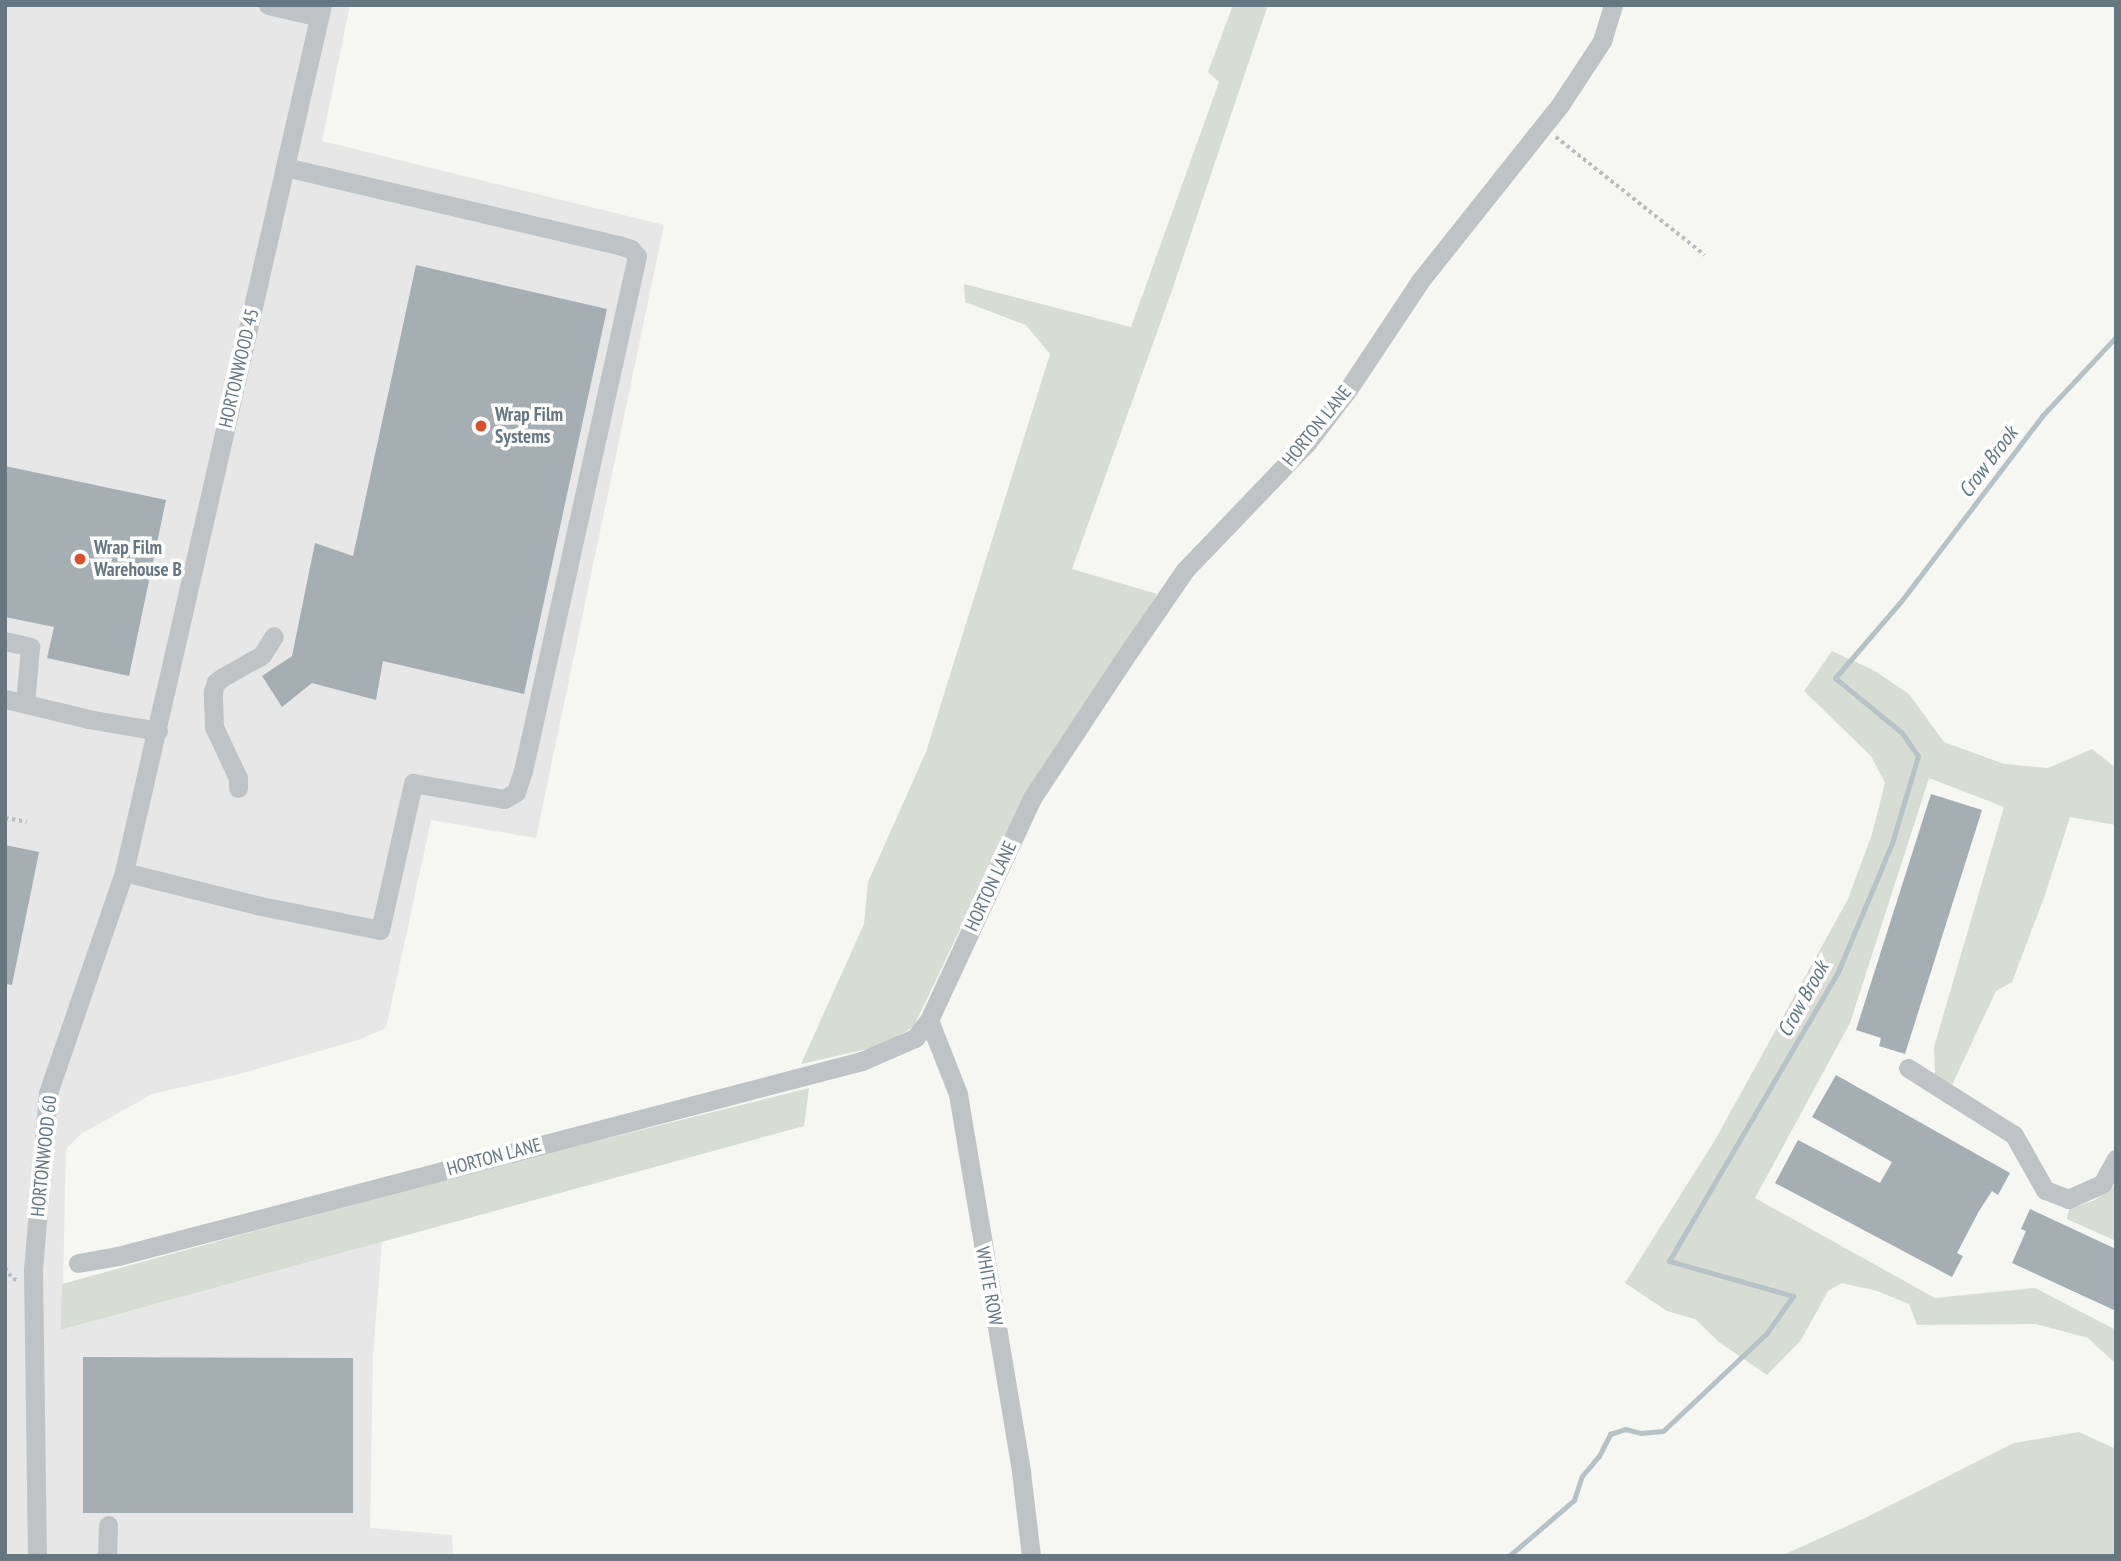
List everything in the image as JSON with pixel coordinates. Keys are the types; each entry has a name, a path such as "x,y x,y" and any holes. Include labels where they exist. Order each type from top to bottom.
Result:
{"street":[{"path":"268,5 320,11"},
{"name":"HORTON LANE","path":"78,1263 144,1249 862,1061 915,1038 929,1020 1032,798 1130,650 1185,570 1307,443 1420,281 1543,127 1602,41 1613,5"},
{"name":"HORTONWOOD 45","path":"158,731 320,11"},
{"path":"124,872 256,905 380,930 413,783 497,799 516,792 522,778 637,256 631,248 285,167"},
{"path":"238,788 238,778 214,727 213,691 216,682 262,655 274,636"},
{"path":"5,642 30,647 25,704"},
{"path":"5,699 158,731"},
{"name":"HORTONWOOD 60","path":"37,1556 33,1282 48,1093 124,872 158,731"},
{"name":"WHITE ROW","path":"929,1020 958,1094 979,1234 1021,1472 1031,1556"},
{"path":"1908,1068 2014,1135 2045,1190 2068,1199 2102,1184 2116,1159"},
{"path":"107,1556 108,1525"}],"path":[{"path":"1543,127 1705,255"},
{"path":"5,818 27,822"}],"shaded area":[{"path":"5,5 350,5 322,141 664,225 536,838 431,820 386,1028 358,1040 239,1074 152,1094 81,1134 66,1149 62,1330 382,1242 373,1355 370,1528 452,1535 453,1556 5,1556"},
{"path":"1233,5 1268,5 1170,296 1072,569 1157,594 987,873 914,1026 885,1045 801,1064 864,924 868,882 926,752 1050,354 1026,325 965,302 964,284 1131,327 1219,82 1208,72"},
{"path":"1832,651 1875,671 1909,694 1944,742 2004,764 2048,768 2092,749 2116,768 2116,825 2070,817 2045,895 2012,982 1996,991 1952,1085 1935,1075 1934,1047 2004,807 1929,778 1850,1023 1755,1198 1935,1298 2035,1288 2116,1330 2116,1364 2088,1338 2036,1324 1917,1325 1909,1304 1877,1291 1842,1283 1828,1291 1801,1340 1767,1375 1719,1342 1695,1319 1667,1311 1625,1283 1715,1140 1848,899 1872,834 1885,783 1871,756 1804,691"},
{"path":"809,1088 804,1126 61,1330 62,1284 437,1181"},
{"path":"2116,1184 2116,1241 2067,1219 2069,1209 2095,1200"},
{"path":"2079,1432 2116,1449 2116,1556 1781,1556 1867,1517 2014,1443"}],"building":[{"name":"Wrap Film Systems","path":"416,265 607,309 524,694 383,661 376,700 312,683 282,707 262,676 292,656 315,543 353,556"},
{"name":"Wrap Film Warehouse B","path":"5,466 166,500 129,676 47,658 54,627 5,617"},
{"path":"1931,794 1982,810 1905,1054 1879,1046 1881,1038 1856,1030"},
{"path":"5,845 39,852 12,985 5,984"},
{"path":"1836,1075 2010,1173 1998,1195 1992,1191 1979,1211 1957,1253 1963,1256 1952,1277 1775,1183 1798,1140 1880,1183 1892,1162 1812,1117"},
{"path":"2030,1209 2116,1249 2116,1311 2012,1263 2026,1231 2021,1229"},
{"path":"83,1357 353,1358 353,1513 83,1513"}],"waterway":[{"name":"Crow Brook","path":"2116,208 2116,215"},
{"name":"Crow Brook","path":"1509,1556 1574,1500 1582,1476 1599,1456 1610,1434 1625,1429 1641,1433 1663,1431 1766,1334 1793,1296 1669,1261 1837,974 1892,843 1918,756 1901,732 1835,678 1902,600 2042,416 2116,337"}],"place":[{"name":"Wrap Film Systems","path":"481,426"},
{"name":"Wrap Film Warehouse B","path":"80,559"}]}
